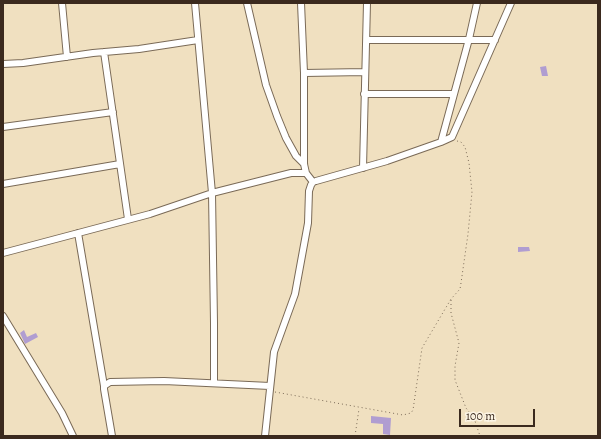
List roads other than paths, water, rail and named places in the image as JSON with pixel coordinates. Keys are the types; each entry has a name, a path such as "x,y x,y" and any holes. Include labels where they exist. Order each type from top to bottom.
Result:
{"street":[{"path":"62,3 67,57"},
{"path":"196,3 212,193 214,384"},
{"path":"247,3 266,85 286,138 296,156 304,164"},
{"path":"301,3 304,73 304,164 306,173 313,182"},
{"path":"363,168 367,3"},
{"path":"441,142 470,39 477,3"},
{"path":"313,182 363,168 449,139 454,133 510,3"},
{"path":"3,64 139,49 198,40"},
{"path":"367,40 495,40"},
{"path":"104,52 128,219"},
{"path":"304,73 365,72"},
{"path":"364,94 454,94"},
{"path":"3,127 113,112"},
{"path":"3,184 120,164"},
{"path":"3,253 128,219 212,193 291,173 306,173"},
{"path":"265,436 274,352 295,294 308,223 309,191 313,182"},
{"path":"78,233 112,436"},
{"path":"3,316 62,413 73,436"},
{"path":"104,386 110,382 164,381 270,389"}]}
